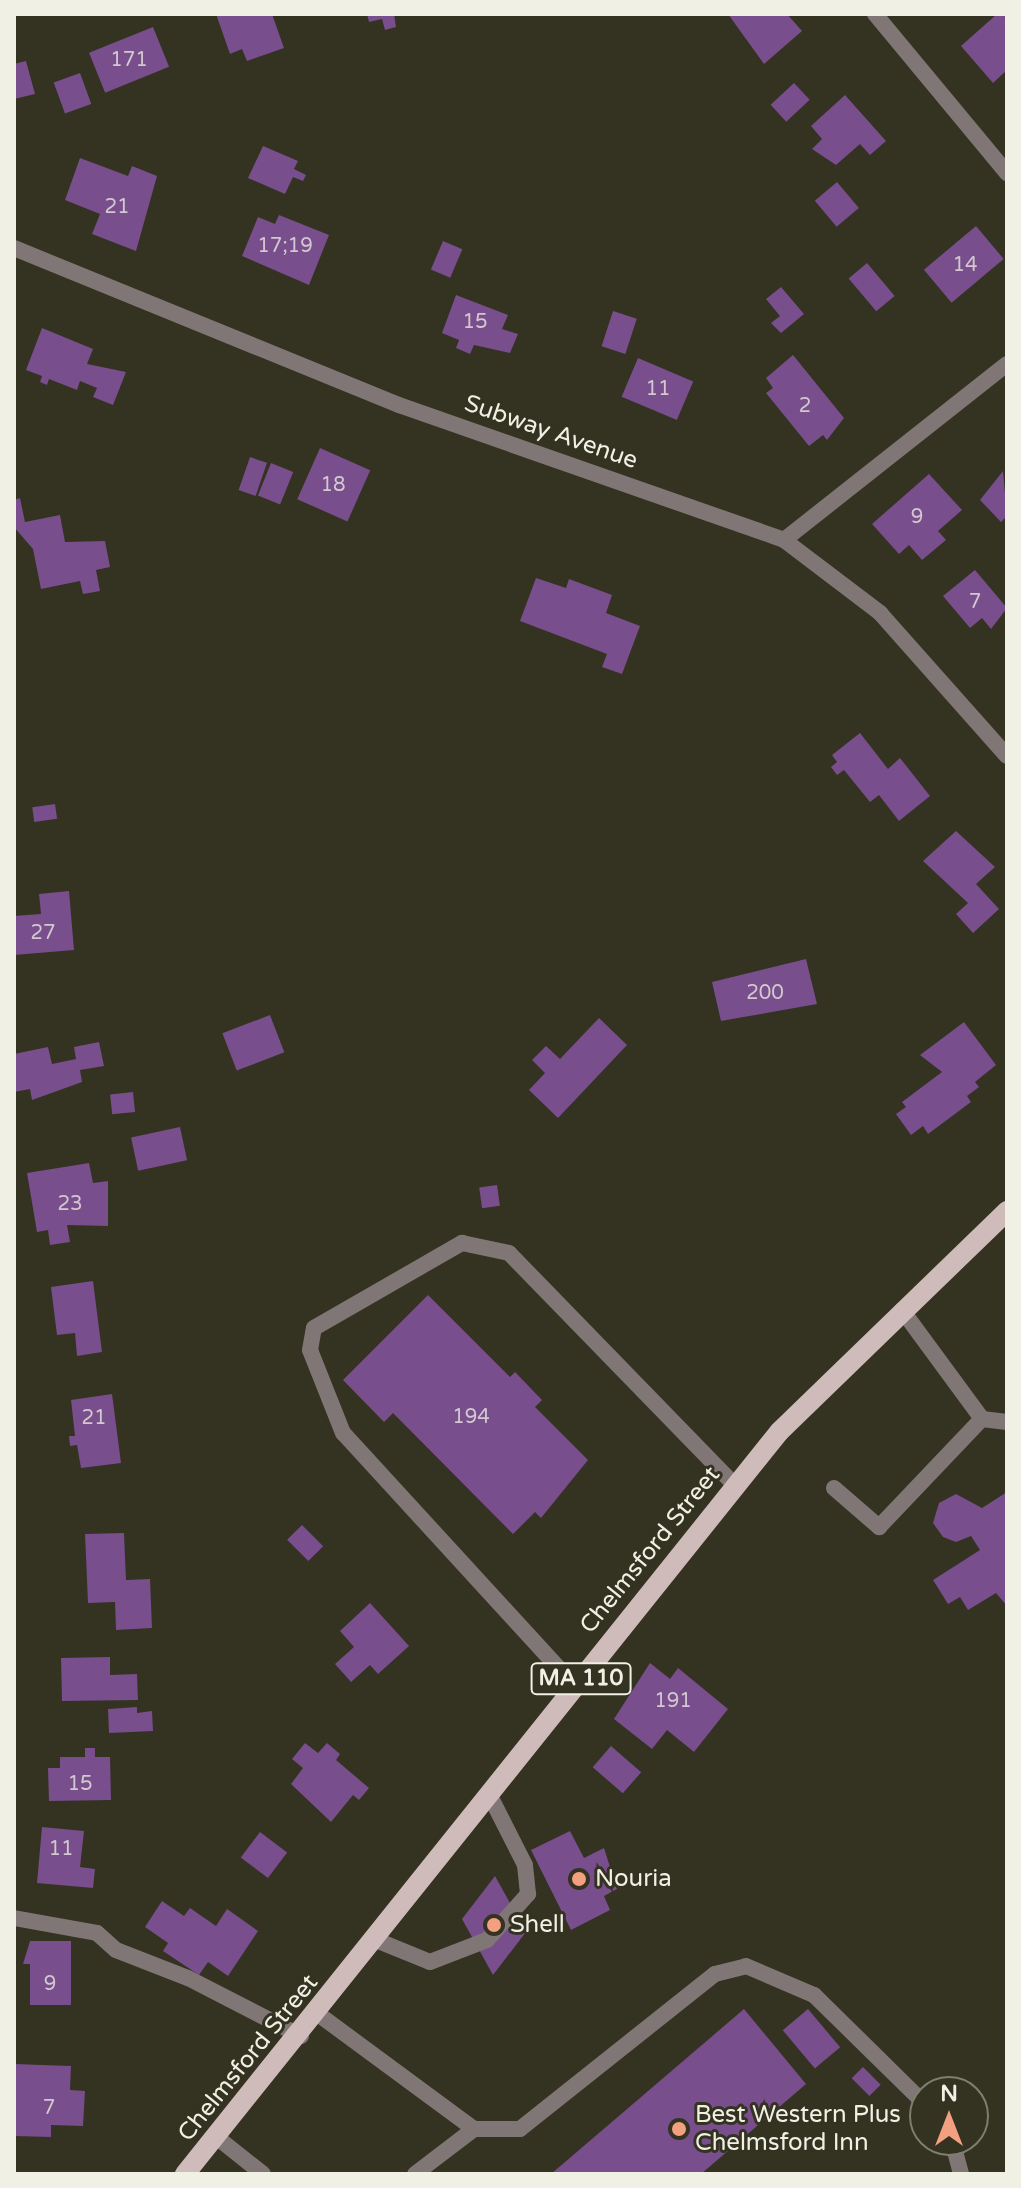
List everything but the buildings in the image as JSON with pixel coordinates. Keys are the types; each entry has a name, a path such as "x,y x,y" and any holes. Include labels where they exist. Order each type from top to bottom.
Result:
{"main road":[{"name":"Chelmsford Street","path":"185,2174 219,2139 735,1485 902,1310 1007,1211"}],"street":[{"path":"875,14 1007,173"},
{"name":"Subway Avenue","path":"14,248 399,405 784,540 880,613 1007,756"},
{"path":"784,540 1007,364"},
{"path":"575,1686 343,1433 310,1350 314,1328 462,1243 509,1253 735,1485"},
{"path":"902,1310 982,1419 1007,1422"},
{"path":"834,1488 879,1527 982,1419"},
{"path":"376,1940 430,1962 487,1940 528,1894 525,1865 490,1796"},
{"path":"14,1918 97,1933 116,1950 188,1978 301,2036"},
{"path":"318,2014 474,2129 520,2129 715,1974 746,1966 814,1995 909,2086"},
{"path":"415,2174 474,2129"},
{"path":"219,2139 263,2174"}],"place":[{"name":"Nouria","path":"579,1879"},
{"name":"Shell","path":"494,1925"},
{"name":"Best Western Plus Chelmsford Inn","path":"679,2129"}]}
